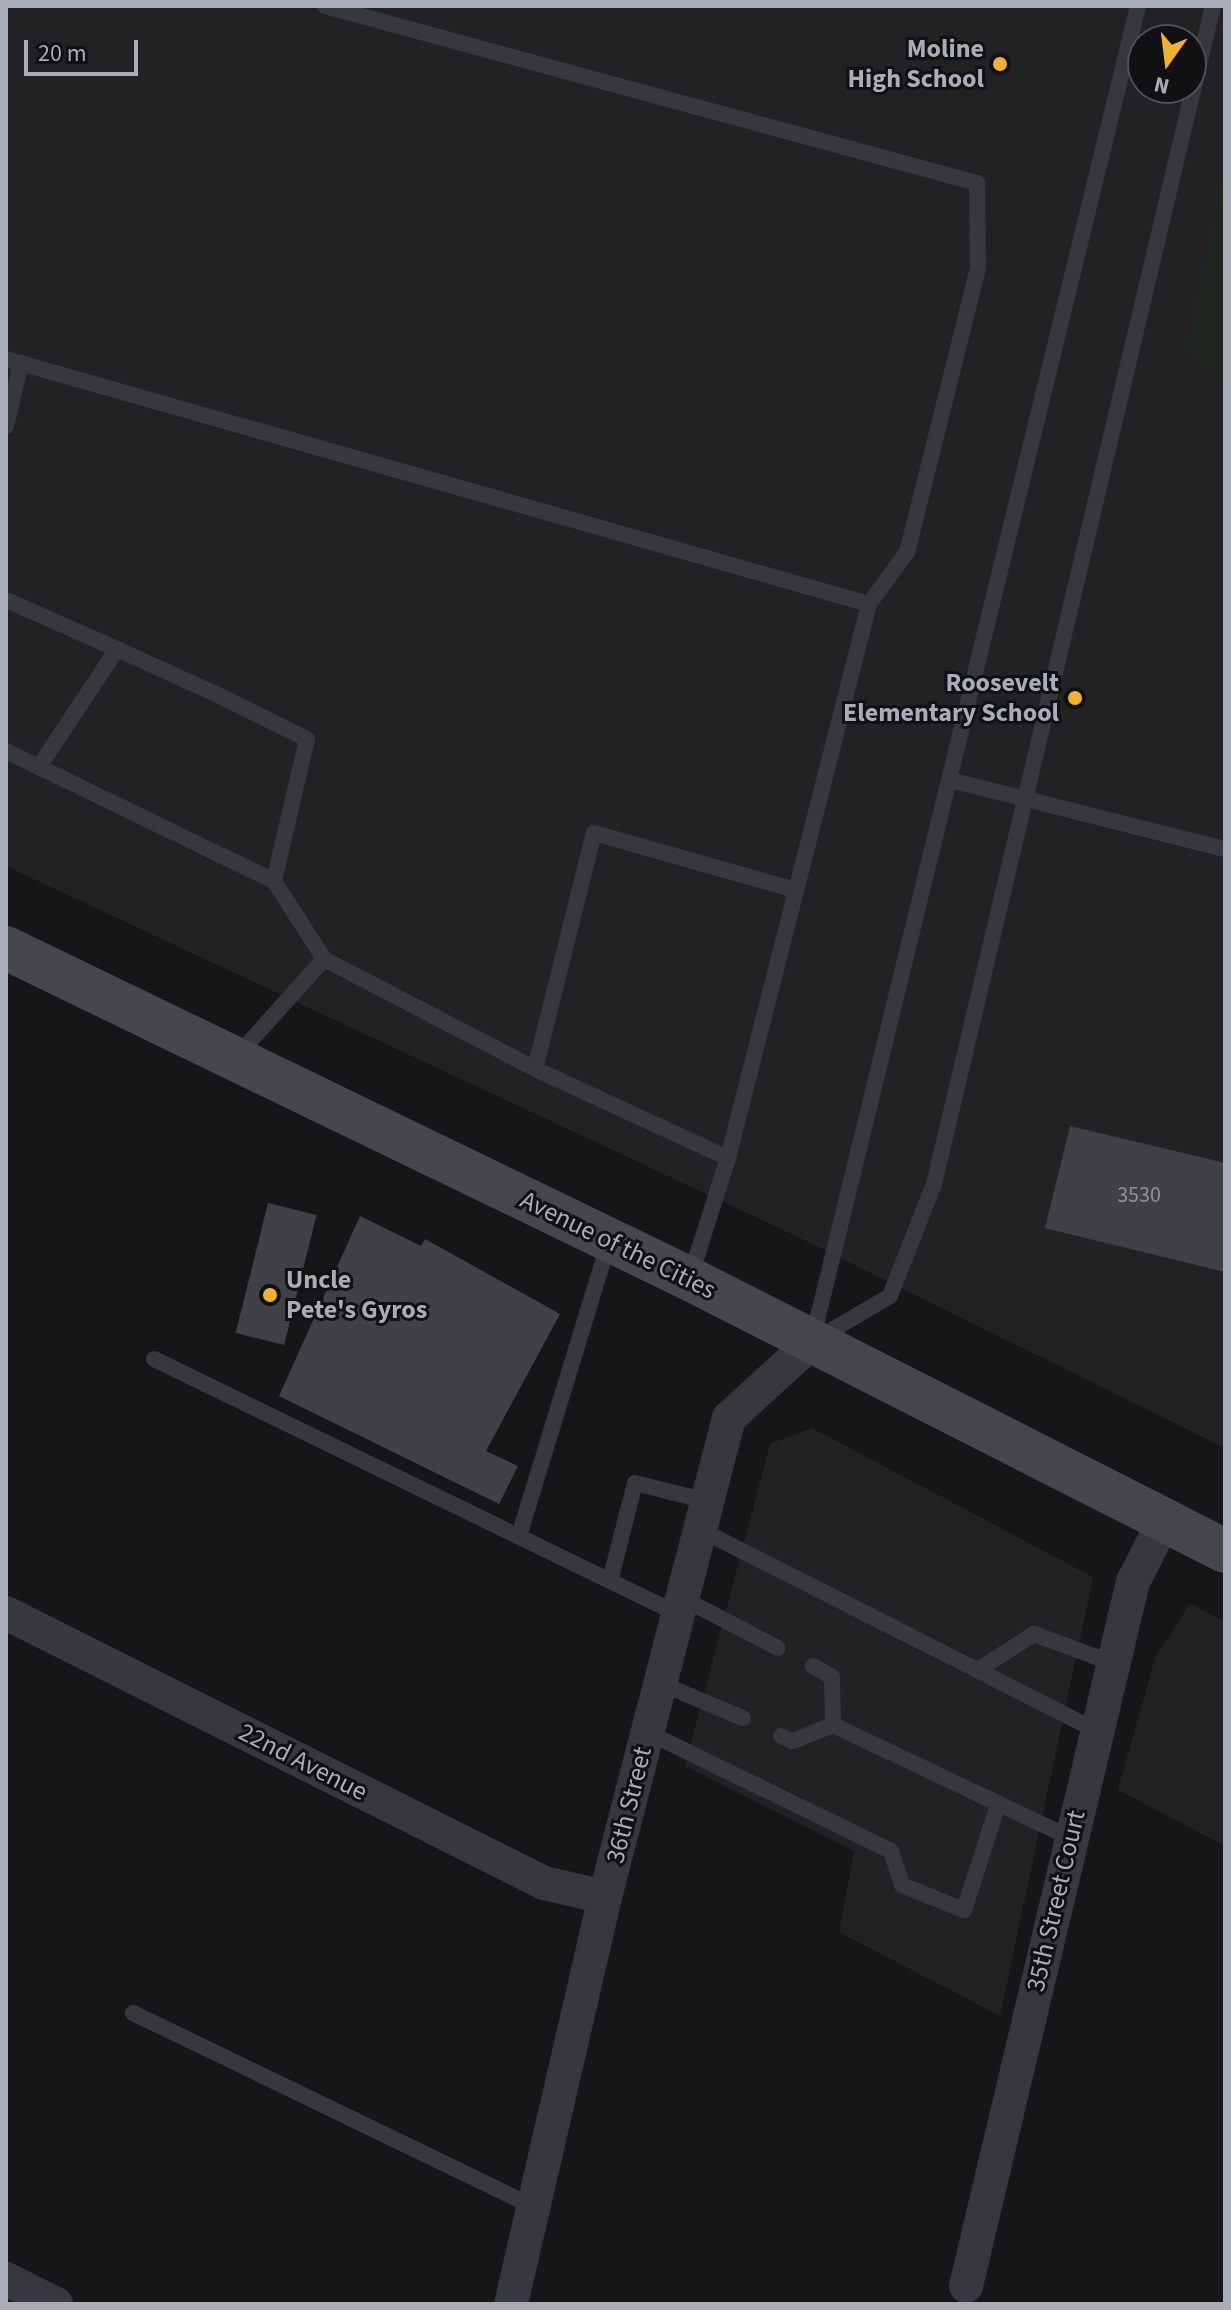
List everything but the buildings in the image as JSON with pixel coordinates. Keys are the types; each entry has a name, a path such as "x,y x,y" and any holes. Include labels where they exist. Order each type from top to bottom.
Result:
{"main road":[{"name":"Avenue of the Cities","path":"6,948 610,1239 1225,1551"}],"street":[{"name":"36th Street","path":"511,2304 605,1897 678,1605 729,1418 812,1342"},
{"name":"35th Street Court","path":"966,2286 1133,1582 1164,1521"},
{"name":"22nd Avenue","path":"6,1613 544,1883 605,1897"},
{"path":"6,2279 56,2304"}],"lane":[{"path":"325,6 977,183 978,268 907,552 869,604 728,1158 690,1279"},
{"path":"812,1342 1138,6"},
{"path":"812,1342 890,1296 934,1184 1020,798 1213,6"},
{"path":"6,426 14,361 869,604"},
{"path":"6,600 307,739 274,881"},
{"path":"39,767 117,649"},
{"path":"6,751 274,881 324,959 535,1069 728,1158"},
{"path":"950,780 1225,849"},
{"path":"535,1069 594,833 796,890"},
{"path":"234,1060 324,959"},
{"path":"519,1536 610,1239"},
{"path":"154,1359 610,1581 678,1605 778,1648"},
{"path":"610,1581 635,1483 703,1515 978,1670 1097,1731"},
{"path":"978,1670 1034,1634 1115,1664"},
{"path":"813,1666 832,1677 833,1725"},
{"path":"660,1683 743,1718"},
{"path":"781,1736 793,1741 833,1725 997,1808 1071,1838"},
{"path":"647,1732 891,1851 902,1885 964,1910 997,1808"},
{"path":"133,2013 533,2206"}],"shaded area":[{"path":"6,6 1225,6 1225,1448 796,1236 6,866"},
{"path":"1225,169 1225,378 1186,353"},
{"path":"812,1428 1093,1577 1000,2016 839,1932 854,1851 685,1766 770,1444"},
{"path":"1190,1603 1225,1622 1225,1846 1118,1790 1155,1658"}],"place":[{"name":"Moline High School","path":"1000,64"},
{"name":"Roosevelt Elementary School","path":"1075,698"},
{"name":"Uncle Pete's Gyros","path":"270,1295"}]}
